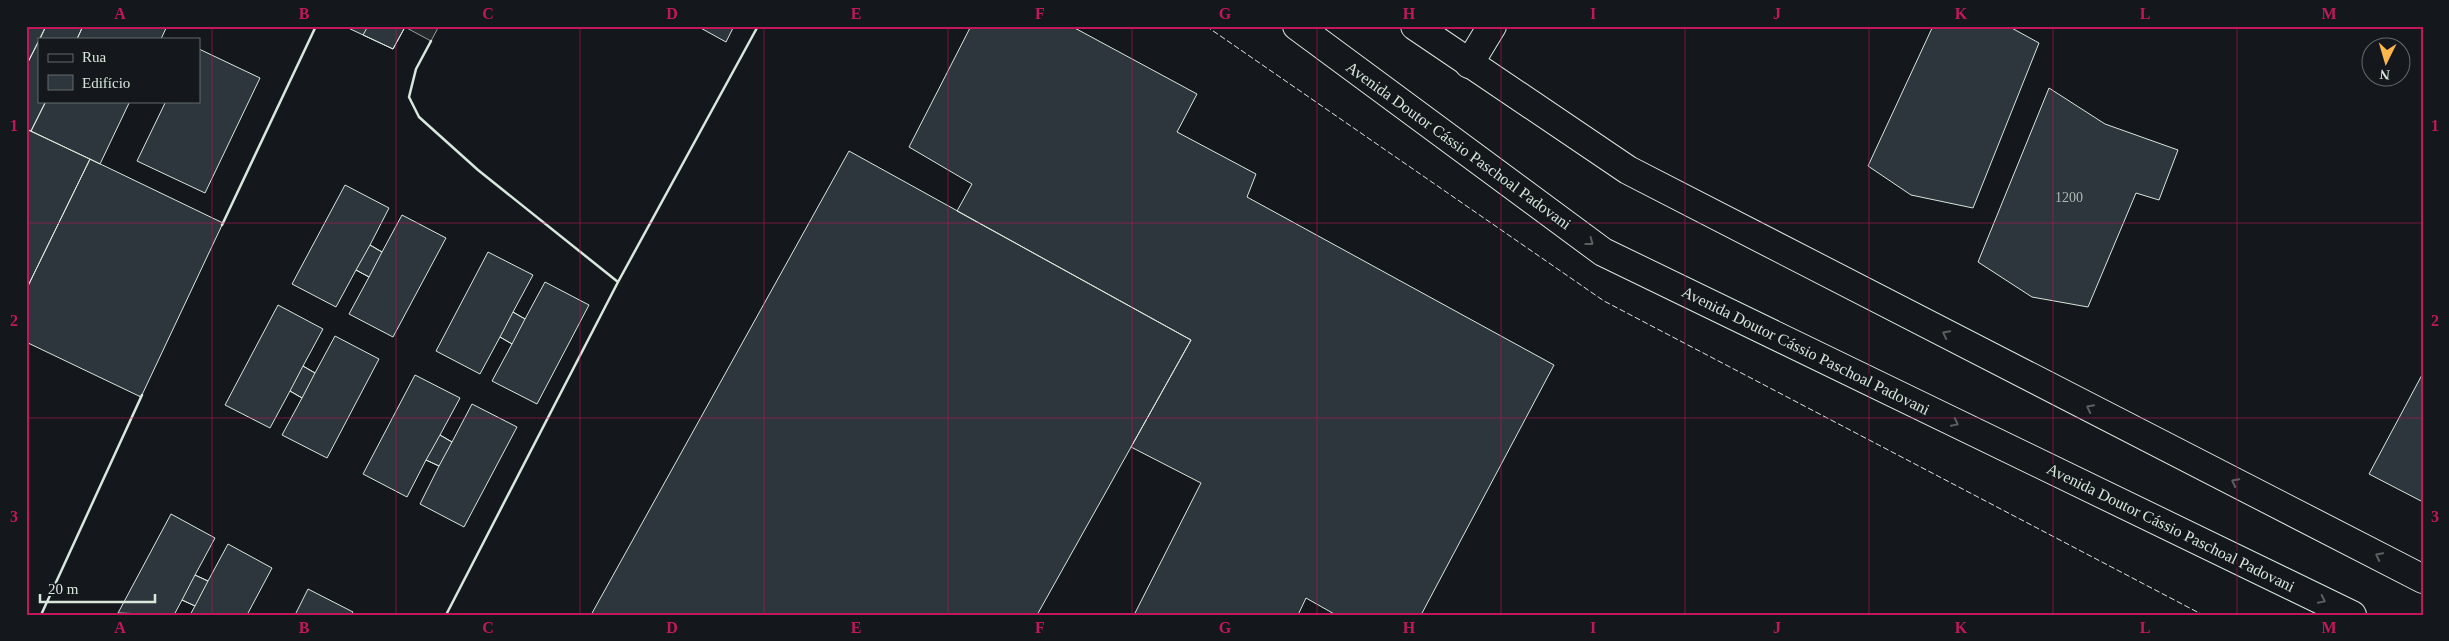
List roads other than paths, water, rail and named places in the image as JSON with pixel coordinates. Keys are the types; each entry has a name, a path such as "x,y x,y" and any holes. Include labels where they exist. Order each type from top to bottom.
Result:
{"main road":[{"name":"Avenida Doutor Cássio Paschoal Padovani","path":"1297,26 1603,252 2352,615"},
{"path":"1416,26 1469,64 1628,170 2423,579"},
{"path":"1469,64 1492,26"}]}
